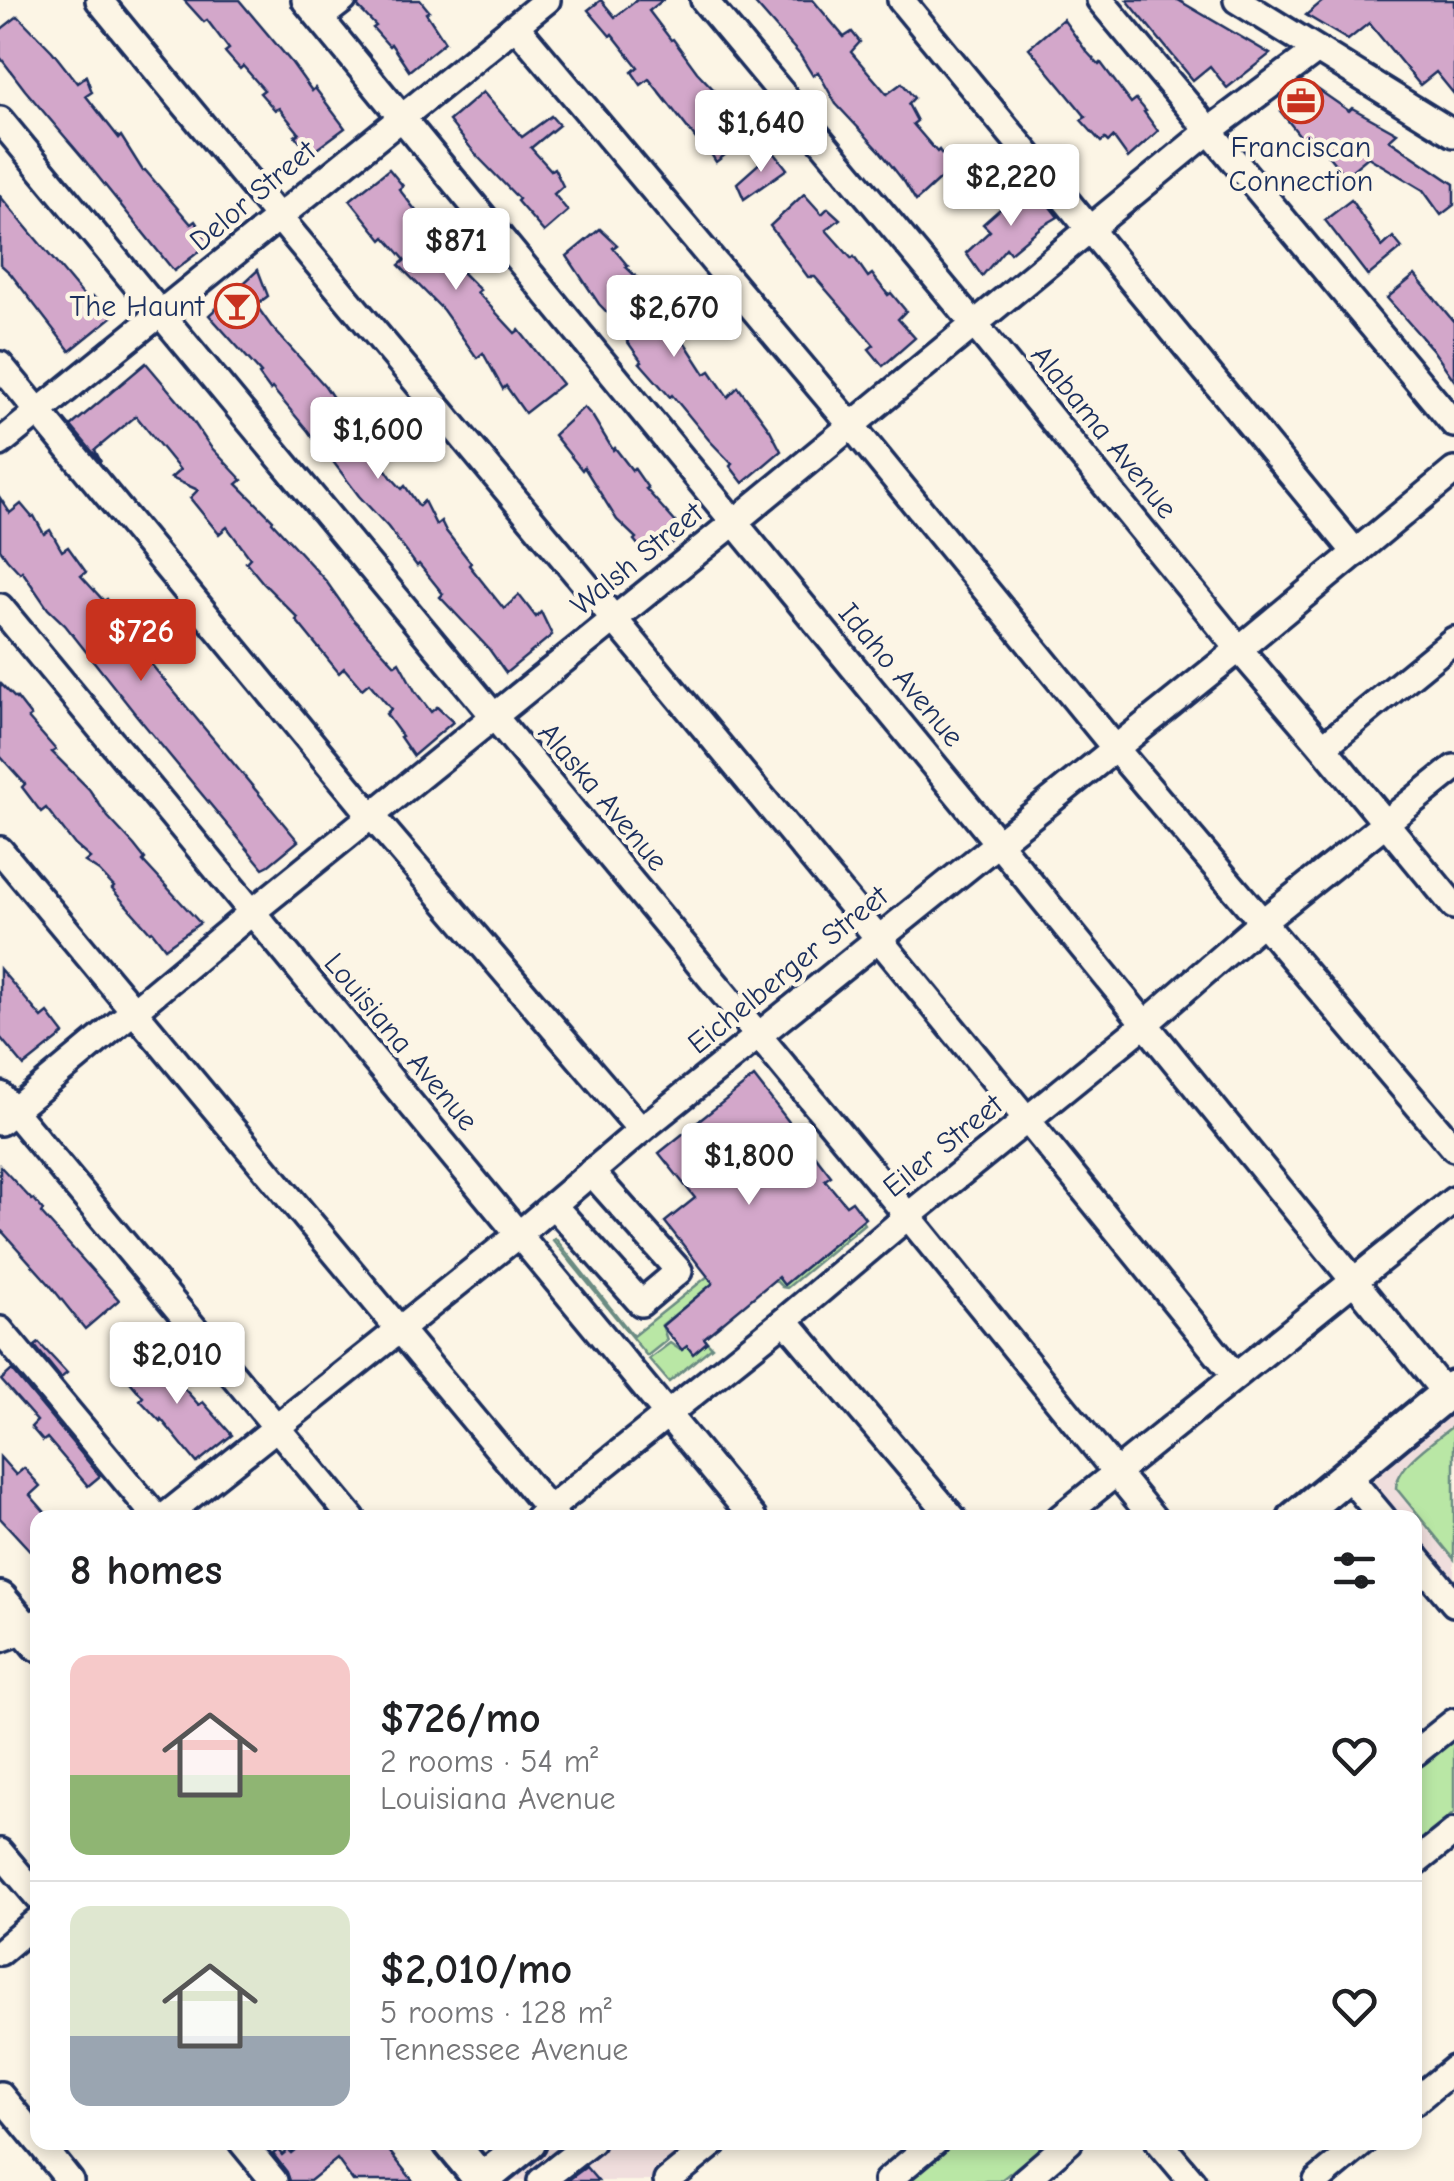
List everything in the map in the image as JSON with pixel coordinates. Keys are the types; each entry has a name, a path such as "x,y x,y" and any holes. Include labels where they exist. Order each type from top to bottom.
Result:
{"main road":[{"path":"1304,1510 1450,1390"},
{"path":"0,1599 25,1634"},
{"path":"457,2150 482,2181 519,2150"}],"street":[{"path":"99,0 1028,1119 1236,1376"},
{"path":"312,9 343,0"},
{"name":"Delor Street","path":"0,443 547,0"},
{"name":"Alabama Avenue","path":"704,0 1454,906"},
{"path":"901,0 1356,552"},
{"path":"1100,0 1454,424"},
{"path":"1237,0 1454,134"},
{"path":"1264,17 1285,0"},
{"name":"Idaho Avenue","path":"312,9 1353,1281 1450,1390"},
{"path":"516,26 1261,923 1454,1148"},
{"name":"Walsh Street","path":"4,1109 133,1010 733,523 1210,130 1318,50"},
{"name":"Alaska Avenue","path":"0,120 908,1216 1146,1510"},
{"path":"0,365 372,816 641,1130"},
{"name":"Eichelberger Street","path":"170,1510 519,1234 641,1130 1239,650 1454,471"},
{"name":"Louisiana Avenue","path":"0,608 746,1510"},
{"path":"1323,747 1454,640"},
{"name":"Eiler Street","path":"553,1510 1146,1024 1261,923 1454,768"},
{"path":"0,850 400,1329 543,1510"},
{"path":"4,1109 345,1510"},
{"path":"554,1205 641,1302 678,1271 592,1172"},
{"path":"1070,1510 1454,1200"},
{"path":"785,1320 946,1510"},
{"path":"0,1330 153,1510"},
{"path":"1346,1475 1375,1510"},
{"path":"1422,1564 1454,1602"},
{"path":"1422,1747 1454,1722"},
{"path":"1422,1857 1454,1832"},
{"path":"0,1852 30,1888"},
{"path":"0,1952 30,1927"},
{"path":"1422,2095 1454,2069"},
{"path":"0,2094 30,2132"},
{"path":"45,2150 70,2181"},
{"path":"248,2150 268,2179"},
{"path":"541,2181 581,2150"},
{"path":"666,2181 705,2150"},
{"path":"887,2181 924,2150"},
{"path":"1024,2181 1060,2150"},
{"path":"1167,2150 1192,2181"},
{"path":"1316,2181 1354,2150"}],"shaded area":[{"path":"1454,1410 1454,1584 1422,1545 1422,1510 1394,1510 1375,1486 1377,1473"},
{"path":"542,2150 696,2150 660,2181 513,2181 520,2167"}],"green space":[{"path":"862,1221 864,1224 787,1288 775,1280 778,1277 785,1284"},
{"path":"555,1238 633,1336 708,1276 714,1283 662,1325 667,1340 647,1356"},
{"path":"707,1342 712,1347 669,1382 649,1359 670,1343 679,1349 687,1346 693,1353"},
{"path":"1454,1425 1454,1559 1422,1520 1422,1510 1414,1510 1396,1488 1403,1470"},
{"path":"1454,1735 1454,1813 1422,1839 1422,1761"},
{"path":"941,2150 1038,2150 1000,2181 903,2181"}],"building":[{"path":"184,0 239,0 345,128 310,154 279,108 275,110 260,93 264,90 225,52 229,49 207,20 204,22"},
{"path":"359,0 420,0 445,42 409,71 358,7"},
{"path":"601,0 615,17 637,0 663,0 649,11 713,92 749,129 725,147 730,151 716,162 703,141 700,144 649,79 641,85 632,72 638,67 588,10"},
{"path":"752,0 813,0 844,37 852,32 860,42 851,52 887,94 902,83 914,98 908,104 917,121 913,124 952,168 916,201 880,151 836,104 818,72 813,76 800,55"},
{"path":"1127,0 1178,0 1270,54 1227,88 1210,66 1193,80"},
{"path":"1324,0 1454,0 1454,94 1436,72 1420,85 1369,23 1348,40 1306,15"},
{"path":"18,16 77,83 86,76 92,92 86,96 121,136 143,171 191,224 195,221 210,243 174,271 0,57 0,30"},
{"path":"1063,19 1131,103 1136,99 1158,131 1128,158 1113,137 1101,142 1081,120 1086,117 1029,48"},
{"path":"1313,86 1349,111 1352,108 1397,133 1389,140 1454,184 1454,205 1441,215 1423,190 1368,157 1345,176 1311,135 1304,141 1281,112"},
{"path":"483,92 522,137 551,116 559,125 531,148 551,170 554,168 563,186 554,194 568,211 544,232 449,121"},
{"path":"773,151 787,169 744,199 737,183"},
{"path":"389,169 403,186 399,189 426,231 515,333 519,330 562,384 525,413 506,386 503,389 483,353 477,358 443,310 399,265 405,260 385,237 382,240 350,200"},
{"path":"1035,188 1058,217 1010,253 1006,248 982,276 966,253 990,231 983,224 1017,194 1022,200"},
{"path":"804,194 822,214 828,208 840,219 826,230 868,277 872,274 906,311 898,319 915,338 883,366 869,349 874,345 815,277 808,277 770,226"},
{"path":"0,196 88,301 93,296 112,317 70,351 0,264"},
{"path":"1351,200 1382,247 1393,237 1402,248 1368,276 1325,220"},
{"path":"600,229 617,245 613,248 626,267 662,305 654,312 673,336 676,333 685,343 705,374 710,371 728,397 738,387 770,430 781,451 743,483 732,464 640,363 627,341 631,337 599,304 567,256"},
{"path":"258,270 268,296 256,305 325,386 334,404 368,438 366,441 391,477 402,489 405,486 419,506 424,501 436,525 441,521 504,609 519,595 536,617 541,612 552,635 506,673 209,315"},
{"path":"1415,275 1454,322 1454,380 1387,298"},
{"path":"146,363 210,446 242,480 237,484 326,581 352,618 395,665 399,662 431,712 437,707 453,722 413,756 386,714 391,709 369,683 362,689 344,668 339,673 298,618 246,562 250,558 227,527 219,534 190,498 198,490 171,478 180,470 136,416 95,450 101,462 71,426"},
{"path":"584,407 613,450 634,468 646,489 685,533 651,560 617,520 584,467 582,470 554,435"},
{"path":"0,498 10,513 21,504 34,516 44,534 50,530 62,551 68,547 86,572 81,576 104,601 107,599 117,615 114,618 136,646 298,841 269,865 263,868 48,609 22,571 7,559 0,549"},
{"path":"0,683 31,716 28,718 56,750 52,752 89,789 143,861 200,923 165,948 114,887 85,862 90,858 46,808 41,812 22,787 25,784 0,756"},
{"path":"0,969 42,1018 48,1013 64,1034 24,1066 0,1037"},
{"path":"754,1077 831,1176 825,1180 846,1205 852,1201 865,1218 784,1285 778,1277 704,1338 707,1342 693,1354 687,1346 682,1350 662,1326 713,1283 665,1222 695,1198 659,1153"},
{"path":"0,1166 34,1199 43,1210 41,1213 119,1300 85,1329 0,1229"},
{"path":"39,1343 67,1373 61,1378 35,1346"},
{"path":"157,1348 175,1368 170,1373 232,1435 197,1463 140,1400 143,1397 126,1377"},
{"path":"12,1370 100,1476 88,1486 47,1438 43,1441 31,1427 37,1421 1,1380"},
{"path":"0,1457 16,1475 24,1468 40,1486 30,1495 43,1510 30,1510 30,1550 0,1518"},
{"path":"278,2150 282,2155 288,2150 388,2150 413,2181 353,2181 337,2159 310,2181 290,2181 273,2154"},
{"path":"586,2167 598,2181 567,2181"}],"place":[{"name":"Franciscan Connection","path":"1301,101"},
{"name":"The Haunt","path":"237,306"}]}
